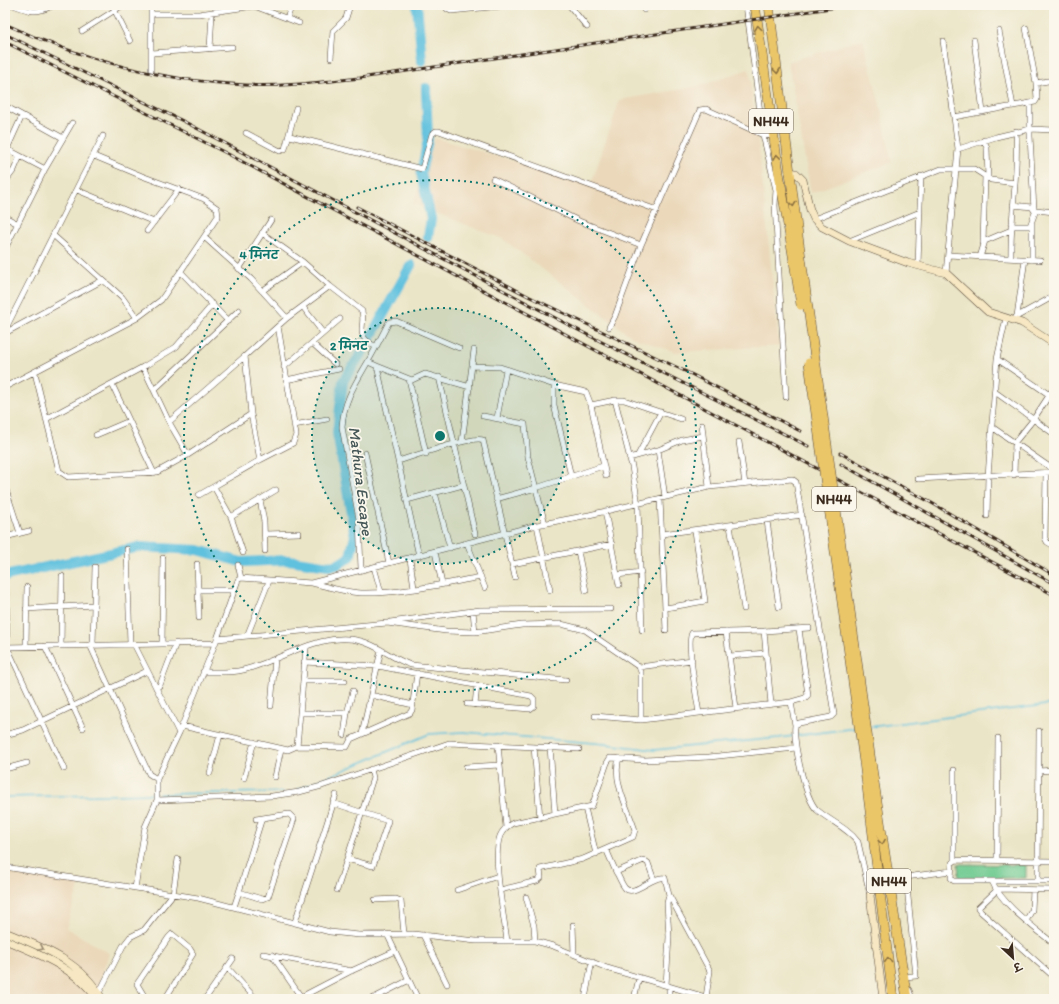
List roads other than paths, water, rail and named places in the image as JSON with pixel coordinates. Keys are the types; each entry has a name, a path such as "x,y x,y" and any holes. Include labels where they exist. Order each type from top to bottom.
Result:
{"highway":[{"name":"NH44","path":"755,5 774,136 794,236"},
{"name":"NH44","path":"769,5 794,236 867,762 907,999"},
{"name":"NH44","path":"867,762 878,876 893,999"}],"street":[{"path":"13,5 33,12 40,12 54,5"},
{"path":"40,5 40,12"},
{"path":"82,31 113,8 123,5"},
{"path":"151,5 151,71"},
{"path":"287,18 292,5"},
{"path":"331,58 333,31 347,16 350,5"},
{"path":"446,5 449,11 511,5"},
{"path":"569,5 587,27"},
{"path":"746,5 762,135 776,190 775,213 786,397"},
{"path":"152,14 212,13 254,6 299,23"},
{"path":"113,8 130,41"},
{"path":"210,49 212,13"},
{"path":"954,117 1030,103 1037,100 1036,83 1026,28"},
{"path":"999,31 1013,106"},
{"path":"974,40 983,112"},
{"path":"943,41 958,149 946,273"},
{"path":"152,53 232,47"},
{"path":"1036,83 1054,80"},
{"path":"1030,103 1034,210 1032,223 1032,260"},
{"path":"5,106 63,138"},
{"path":"246,133 280,151 285,149 290,136 296,108"},
{"path":"608,327 615,316 641,245 700,110 706,109 762,135 774,136"},
{"path":"22,116 6,149 45,169"},
{"path":"5,249 45,169 72,123"},
{"path":"958,149 1016,131 1030,129 1054,130"},
{"path":"290,136 421,169 432,134 439,131 657,210"},
{"path":"1011,258 1011,228 1017,150 1016,131"},
{"path":"5,331 103,136"},
{"path":"980,257 983,243 987,148 984,140"},
{"path":"5,182 14,170 20,156"},
{"path":"5,388 136,318 161,300 218,216 217,208 204,199 94,156"},
{"path":"814,219 941,169 974,168 986,177 1015,183"},
{"path":"788,172 796,173 803,180 814,219 822,227 849,241 946,273 988,312 1012,318 1054,344"},
{"path":"918,265 921,176"},
{"path":"492,180 579,221 641,245"},
{"path":"147,231 179,189"},
{"path":"77,190 154,222"},
{"path":"1013,205 1032,207 1034,210 1054,212"},
{"path":"849,241 920,212"},
{"path":"5,218 18,224"},
{"path":"239,268 271,220"},
{"path":"983,243 1011,228 1029,226 1032,223"},
{"path":"262,233 303,262 330,286 362,311 362,336 365,341 374,346"},
{"path":"54,236 122,298 136,318"},
{"path":"204,237 239,268 287,318"},
{"path":"948,255 1040,260"},
{"path":"987,516 988,476 997,359 1012,318 1024,259"},
{"path":"262,291 303,262"},
{"path":"181,272 228,321"},
{"path":"5,331 103,280"},
{"path":"1012,318 1054,296 1054,282"},
{"path":"169,422 287,318 304,307 330,286"},
{"path":"46,419 143,367 176,347 212,304"},
{"path":"304,307 323,333"},
{"path":"154,390 239,310"},
{"path":"284,367 340,319"},
{"path":"361,569 359,519 342,427 349,392 368,362 374,346 389,322 396,321 459,348"},
{"path":"200,495 260,460 293,443 296,435 278,326"},
{"path":"312,343 335,364"},
{"path":"462,442 474,350"},
{"path":"245,356 251,414 260,460"},
{"path":"997,359 1052,396"},
{"path":"368,362 409,379 414,380 422,374 439,377 470,387"},
{"path":"378,366 419,556"},
{"path":"472,366 493,366 554,385 586,392 591,405 606,476"},
{"path":"143,367 169,422 188,455"},
{"path":"286,380 339,369"},
{"path":"497,418 506,370"},
{"path":"35,373 59,471 68,477 154,472 169,467 251,414"},
{"path":"439,377 475,534"},
{"path":"409,379 426,454"},
{"path":"112,384 154,472"},
{"path":"554,385 554,405 571,476"},
{"path":"1014,476 1015,442 1052,396 1054,388"},
{"path":"994,392 1054,434"},
{"path":"591,405 615,400 624,400 681,419"},
{"path":"615,400 630,458 638,505 642,630"},
{"path":"638,455 661,412"},
{"path":"483,416 525,424 527,451 544,524"},
{"path":"294,425 327,419"},
{"path":"96,435 129,421"},
{"path":"702,425 709,488"},
{"path":"992,428 1015,442 1054,471"},
{"path":"630,458 658,450 682,440 703,436"},
{"path":"398,461 426,454 454,444 479,438 482,440 515,577"},
{"path":"739,442 745,484"},
{"path":"658,450 662,498 666,630"},
{"path":"365,453 389,563"},
{"path":"496,499 536,488 603,466"},
{"path":"918,479 1014,476 1054,471"},
{"path":"1046,473 1045,538 1047,542 1054,546"},
{"path":"311,583 361,569 410,559 537,525 638,505 662,498 709,488 795,480 834,714 831,717 799,723 795,728"},
{"path":"408,500 463,485"},
{"path":"5,487 20,533"},
{"path":"214,487 231,517 243,553"},
{"path":"231,517 276,490"},
{"path":"435,492 450,548"},
{"path":"260,499 265,534 265,551"},
{"path":"605,511 619,585"},
{"path":"662,534 695,531 802,515"},
{"path":"767,520 779,607"},
{"path":"537,525 550,590"},
{"path":"730,526 744,609"},
{"path":"5,536 29,531"},
{"path":"666,608 706,601 695,531"},
{"path":"265,534 299,533"},
{"path":"468,544 485,588"},
{"path":"512,564 612,544"},
{"path":"127,550 132,644 179,733"},
{"path":"578,551 586,591"},
{"path":"435,552 442,584"},
{"path":"162,644 163,558"},
{"path":"410,559 414,588"},
{"path":"197,564 199,618"},
{"path":"238,565 241,578"},
{"path":"374,566 381,592"},
{"path":"95,567 91,645 109,689 150,774 157,782"},
{"path":"617,575 640,572"},
{"path":"61,646 62,576"},
{"path":"241,578 311,583 348,591 381,592 481,577"},
{"path":"135,888 145,827 157,798 157,782 182,726 216,641 238,580 241,578"},
{"path":"247,636 269,581"},
{"path":"26,646 27,587"},
{"path":"6,590 6,647 64,769"},
{"path":"198,590 234,590"},
{"path":"26,609 94,605"},
{"path":"6,647 162,644 216,641 247,636 387,623 397,620 473,611 611,609"},
{"path":"473,611 475,632"},
{"path":"387,623 446,631 475,632 522,626 562,624 585,630 639,667 641,672 641,720"},
{"path":"699,713 692,660 690,637 692,633 810,628"},
{"path":"595,716 641,720 790,702 805,698 808,696 798,629"},
{"path":"764,631 771,704"},
{"path":"726,632 736,708"},
{"path":"203,672 242,671 326,641 342,640 360,641 411,665 566,680"},
{"path":"156,688 160,685 176,643"},
{"path":"45,646 83,728"},
{"path":"297,746 306,648"},
{"path":"362,734 381,650"},
{"path":"730,656 766,653"},
{"path":"271,706 275,659"},
{"path":"639,667 692,660"},
{"path":"304,662 378,666 531,696 534,699 534,706 530,709 467,704"},
{"path":"5,735 23,730 147,670"},
{"path":"182,726 288,750 297,746 347,747 351,738 407,715 412,710 417,673"},
{"path":"303,681 345,681"},
{"path":"476,705 477,685"},
{"path":"344,735 347,713 354,691"},
{"path":"371,695 413,705"},
{"path":"790,702 795,728 796,748 812,805 853,835 858,842 870,895 882,999"},
{"path":"300,713 347,713"},
{"path":"1038,881 1039,731"},
{"path":"210,773 220,734"},
{"path":"997,860 998,738"},
{"path":"244,778 254,742"},
{"path":"157,798 286,794 322,786 449,743 498,744 580,749"},
{"path":"498,744 506,827"},
{"path":"534,746 540,818"},
{"path":"550,747 555,814"},
{"path":"507,941 498,876 499,838 506,827 513,823 592,806 595,802 608,760 610,758 645,760 702,757 796,748"},
{"path":"275,777 281,749"},
{"path":"500,890 536,881 541,878 539,871 542,868 596,854 635,834 617,776 619,758"},
{"path":"5,769 27,763"},
{"path":"466,767 499,765"},
{"path":"337,890 373,778 371,769"},
{"path":"954,770 954,861 952,863 951,878 954,881 1054,881"},
{"path":"1039,771 1054,770"},
{"path":"295,922 336,795"},
{"path":"333,804 388,821 373,866 347,860"},
{"path":"585,808 596,854"},
{"path":"239,892 262,899 268,897 294,819 289,814 256,819"},
{"path":"234,907 262,818"},
{"path":"606,849 616,872 627,890 637,889 654,880 665,878 670,895 710,971 704,998"},
{"path":"5,932 53,958 99,997 123,946 130,937 144,930 172,894 178,859"},
{"path":"616,872 644,860 648,863 654,880"},
{"path":"954,861 1054,861"},
{"path":"5,867 172,894 234,907 330,932 423,935 476,941 535,941 639,978 667,985 704,998 712,999"},
{"path":"912,999 904,976 916,976 906,876 951,871"},
{"path":"457,890 498,876"},
{"path":"870,895 878,876"},
{"path":"992,881 996,890 1026,921 1054,944"},
{"path":"1054,890 996,890 979,905 979,910 1054,977"},
{"path":"1026,921 1032,910 1033,890"},
{"path":"669,999 667,985 669,937 668,904 670,895"},
{"path":"526,897 534,926 535,941"},
{"path":"375,900 396,899 401,901 404,934"},
{"path":"573,925 574,954"},
{"path":"146,999 137,984 172,934 190,949 193,954 165,999"},
{"path":"387,934 418,999"},
{"path":"423,935 447,984"},
{"path":"5,940 53,958"},
{"path":"272,955 300,998 395,951"},
{"path":"263,954 352,971"},
{"path":"207,998 233,959"},
{"path":"585,999 592,961"},
{"path":"227,967 256,999"},
{"path":"634,999 639,978"},
{"path":"372,999 380,997 409,980"},
{"path":"5,997 12,999"}],"waterway":[{"name":"Mathura Escape","path":"417,5 422,61"},
{"name":"Mathura Escape","path":"426,88 428,140 421,173 431,219 428,237"},
{"name":"Mathura Escape","path":"5,576 139,547 198,550 241,562 289,560 329,566 337,565 350,557 355,536 337,433 343,381 363,351 411,265"},
{"path":"869,727 1054,704"},
{"path":"297,790 429,734 463,732 606,744 654,750 778,738 856,728"},
{"path":"159,794 283,792"},
{"path":"5,797 155,794"}],"railway":[{"path":"5,24 34,37 92,58 152,73 213,83 274,85 303,84 360,78 851,5"},
{"path":"5,34 185,122 580,331 808,446"},
{"path":"5,42 228,154 1054,595"},
{"path":"357,207 530,297 693,375 800,431"},
{"path":"840,453 930,502 1054,575"},
{"path":"841,464 1054,584"}]}
